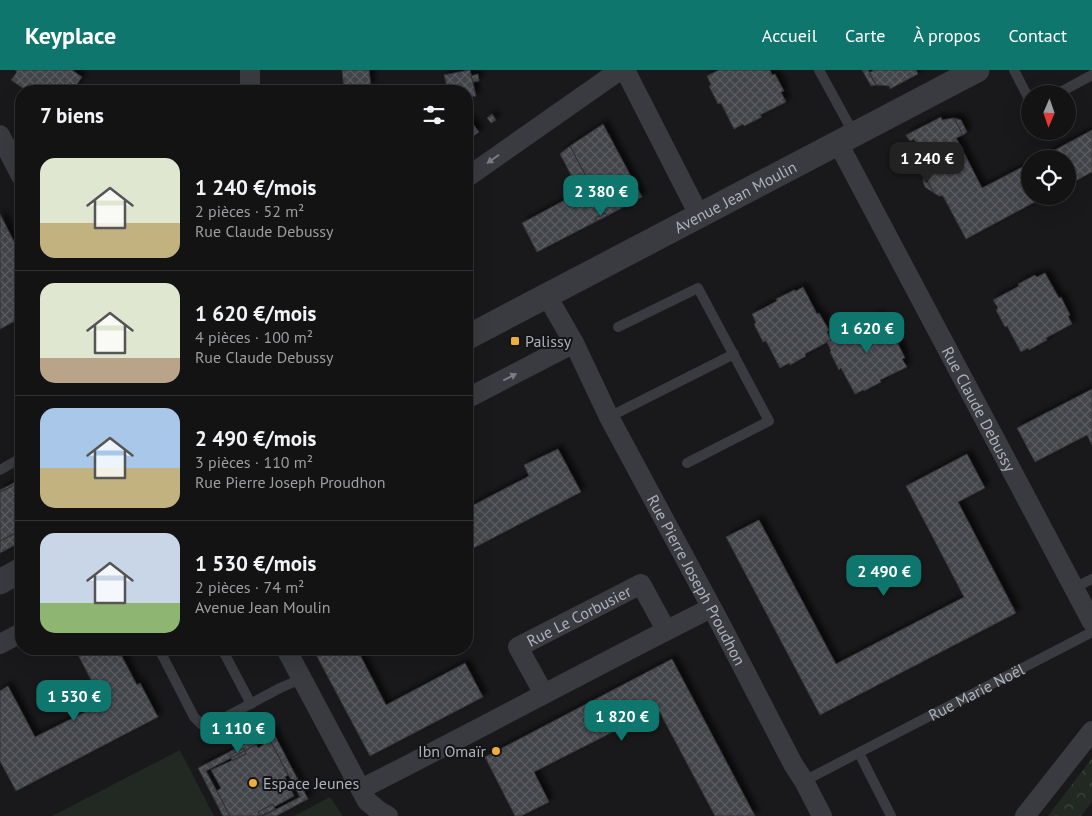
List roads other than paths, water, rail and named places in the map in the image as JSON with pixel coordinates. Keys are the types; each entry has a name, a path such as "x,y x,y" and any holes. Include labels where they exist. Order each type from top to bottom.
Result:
{"street":[{"path":"250,70 250,85"},
{"path":"473,173 620,70"},
{"path":"626,70 699,215"},
{"name":"Avenue Jean Moulin","path":"473,334 977,70"},
{"path":"0,135 15,164"},
{"name":"Rue Claude Debussy","path":"846,139 1092,622"},
{"name":"Rue Pierre Joseph Proudhon","path":"547,296 574,344 609,417 822,816"},
{"path":"473,395 574,344"},
{"path":"0,582 15,573"},
{"name":"Rue Le Corbusier","path":"544,694 518,647 641,584 666,630"},
{"path":"361,789 711,608"},
{"path":"0,644 15,636"},
{"path":"289,655 367,801 388,816"},
{"path":"1025,816 1092,731"}],"lane":[{"path":"819,70 846,139"},
{"path":"1014,70 1022,85"},
{"path":"1075,85 1092,76"},
{"path":"618,327 698,288 769,421 687,463"},
{"path":"609,417 734,354"},
{"path":"0,470 15,461"},
{"path":"1074,588 1092,579"},
{"name":"Rue Marie Noël","path":"804,781 1092,632"},
{"path":"162,655 194,717 202,725 212,725 280,688 301,679"},
{"path":"225,655 252,704"},
{"path":"859,753 891,816"}],"place":[{"name":"Palissy","path":"515,341"},
{"name":"Ibn Omaïr","path":"496,751"},
{"name":"Espace Jeunes","path":"253,783"}]}
